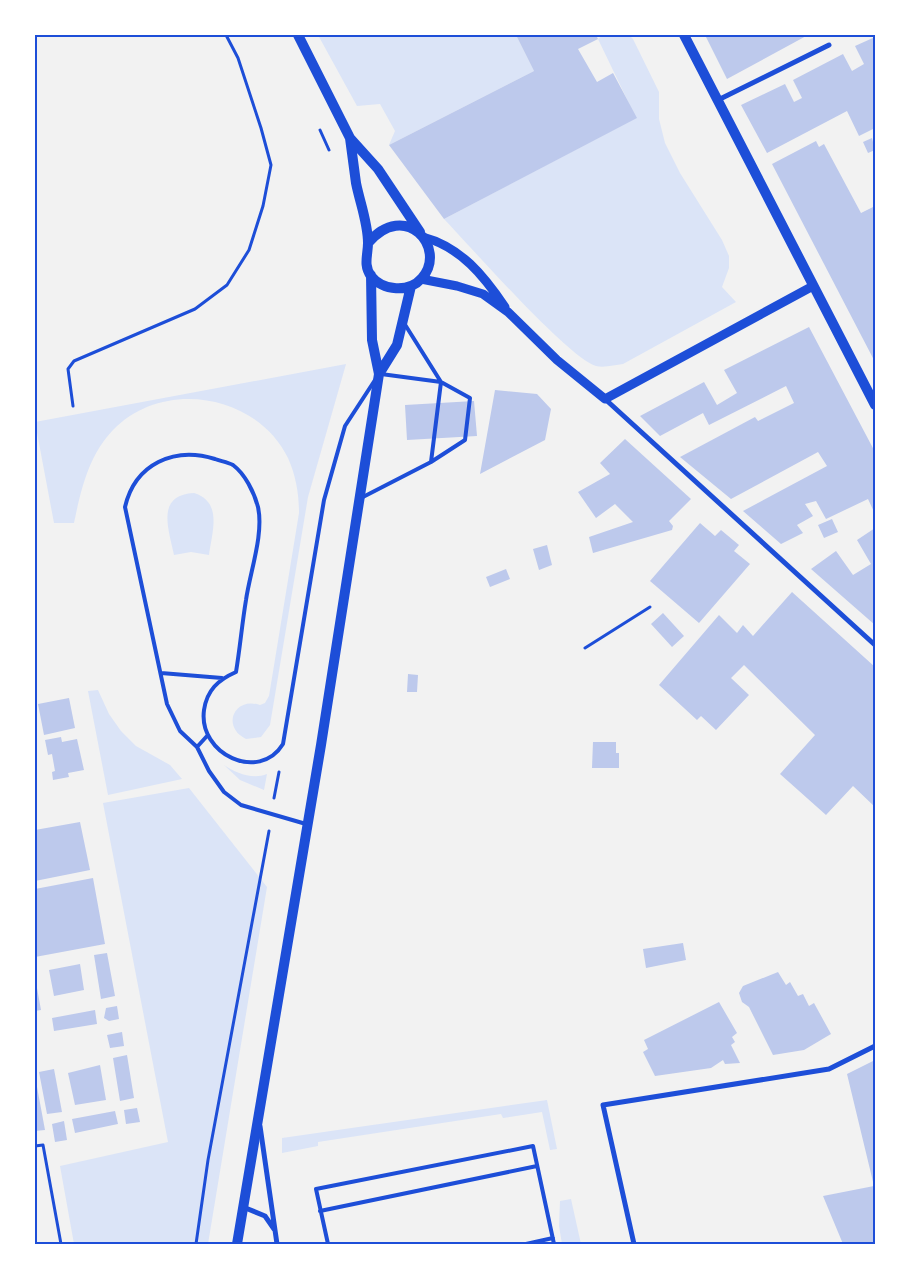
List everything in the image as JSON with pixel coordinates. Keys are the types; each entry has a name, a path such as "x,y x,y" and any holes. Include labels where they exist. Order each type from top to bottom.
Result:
{"main road":[{"path":"298,35 350,138 378,169 423,237 429,251 429,266 421,278 411,286 396,289 382,285 371,276"},
{"path":"684,35 875,405"},
{"path":"238,1244 379,374 372,340 371,276 365,260 368,244 350,138"},
{"path":"368,244 378,231 394,225 410,227 423,237"},
{"path":"379,374 397,345 411,286"}],"street":[{"path":"718,100 828,45"},
{"path":"423,237 440,241 473,266 488,282 508,312"},
{"path":"421,278 483,294 508,312 557,360 605,398 875,644"},
{"path":"605,398 813,286"},
{"path":"634,1244 603,1105 829,1069 875,1046"},
{"path":"259,1115 277,1244"},
{"path":"243,1207 265,1216 275,1232"}],"lane":[{"path":"403,321 441,382 432,462"},
{"path":"306,824 241,805 224,792 209,771 197,747 180,731 167,704 125,507 128,493 146,470 167,456 200,454 233,465 250,486 260,525 246,601 236,672 222,678 213,687 206,698 203,721 207,736 214,747 225,755 242,762 256,762 268,758 280,750 283,744 324,500 345,426 379,374 441,382 470,398 465,440 432,462 358,500"},
{"path":"161,672 222,678"},
{"path":"197,747 207,736"},
{"path":"328,1244 316,1189 533,1146 554,1244"},
{"path":"320,1212 537,1166"},
{"path":"526,1244 553,1238"}],"path":[{"path":"73,406 68,368 74,361 195,309 227,285 249,250 264,206 271,165 238,58 226,35"},
{"path":"318,125 332,157"},
{"path":"585,648 650,608"},
{"path":"196,1244 208,1160 272,815 283,744"},
{"path":"35,1146 43,1145 61,1244"}],"shaded area":[{"path":"318,35 516,35 534,71 389,145 395,131 380,104 357,106"},
{"path":"603,35 629,35 633,39 659,92 659,119 665,143 680,173 722,240 729,256 729,268 722,287 736,302 623,364 602,367 596,366 582,358 542,323 444,219 636,118 598,39"},
{"path":"346,364 308,497 270,725 261,737 246,739 238,734 234,727 234,714 243,705 251,703 260,705 265,703 269,696 299,513 295,478 288,458 274,436 255,419 232,407 208,400 182,399 157,403 134,414 113,430 92,461 83,485 74,523 54,523 35,422"},
{"path":"194,493 203,497 209,503 214,519 209,555 191,552 174,555 168,525 169,507 174,500 182,495"},
{"path":"98,690 109,714 121,731 136,746 170,765 182,779 108,795 88,691"},
{"path":"224,765 244,775 261,776 267,774 264,790 240,780"},
{"path":"189,788 267,887 208,1244 74,1244 60,1166 168,1142 103,803"},
{"path":"547,1100 557,1149 550,1150 542,1112 503,1118 501,1114 318,1142 318,1146 282,1153 282,1138"},
{"path":"571,1199 581,1244 562,1244 559,1226 560,1201"}],"building":[{"path":"516,35 596,35 598,39 578,49 597,82 613,73 637,118 444,219 389,145 534,71"},
{"path":"705,35 808,35 727,79"},
{"path":"875,37 875,128 859,136 847,111 767,153 741,105 785,84 794,102 802,98 793,80 843,54 852,71 864,64 855,46"},
{"path":"872,138 875,150 868,153 863,142"},
{"path":"816,141 819,147 824,144 861,213 875,206 875,362 772,164"},
{"path":"809,327 875,452 875,514 868,499 826,519 816,501 805,504 813,516 797,525 803,533 781,544 743,511 827,466 818,452 731,499 680,457 755,417 758,421 794,403 786,386 709,425 703,413 660,436 640,416 704,382 717,405 737,393 724,370"},
{"path":"495,390 537,394 551,409 545,440 480,474"},
{"path":"474,401 477,436 407,440 405,405"},
{"path":"625,439 691,499 669,521 673,526 672,530 593,553 589,537 633,522 615,504 596,518 578,492 610,474 600,463"},
{"path":"832,519 838,532 824,538 818,525"},
{"path":"700,523 715,536 721,530 739,545 734,551 750,564 699,623 650,581"},
{"path":"875,528 875,625 811,569 836,551 853,575 871,564 857,540"},
{"path":"547,545 552,565 539,570 533,549"},
{"path":"506,569 510,579 490,587 486,577"},
{"path":"792,592 875,667 875,807 853,786 826,815 780,774 815,735 744,665 731,678 749,695 716,730 701,716 697,720 659,685 719,615 737,633 743,625 753,636"},
{"path":"663,613 684,636 672,647 651,624"},
{"path":"408,674 418,675 417,692 407,692"},
{"path":"69,698 75,728 44,735 38,704"},
{"path":"61,737 62,742 77,739 84,770 68,773 69,777 53,780 52,772 55,771 52,754 48,755 45,740"},
{"path":"593,742 616,742 616,753 619,753 619,768 592,768"},
{"path":"80,822 90,870 35,881 35,830"},
{"path":"93,878 105,944 35,957 35,889"},
{"path":"683,943 686,960 646,968 643,949"},
{"path":"107,953 115,996 101,999 94,955"},
{"path":"80,964 84,990 54,996 49,970"},
{"path":"778,972 786,985 790,982 798,996 803,994 809,1006 814,1003 831,1034 804,1050 773,1055 749,1007 742,1002 739,993 743,986"},
{"path":"35,977 41,1010 35,1011"},
{"path":"719,1002 737,1033 732,1037 735,1042 731,1045 740,1063 725,1064 723,1060 711,1068 655,1076 643,1052 648,1049 644,1040"},
{"path":"117,1006 119,1019 109,1021 104,1018 106,1008"},
{"path":"95,1010 97,1024 54,1031 52,1018"},
{"path":"122,1032 124,1046 110,1048 107,1035"},
{"path":"127,1055 134,1098 120,1101 113,1058"},
{"path":"875,1060 875,1244 843,1244 823,1196 874,1186 847,1074"},
{"path":"100,1065 106,1100 75,1105 68,1073"},
{"path":"54,1069 62,1112 47,1114 39,1072"},
{"path":"35,1076 45,1130 35,1131"},
{"path":"137,1108 140,1122 126,1124 124,1110"},
{"path":"115,1111 118,1124 75,1133 72,1119"},
{"path":"64,1121 67,1140 55,1142 52,1124"}]}
